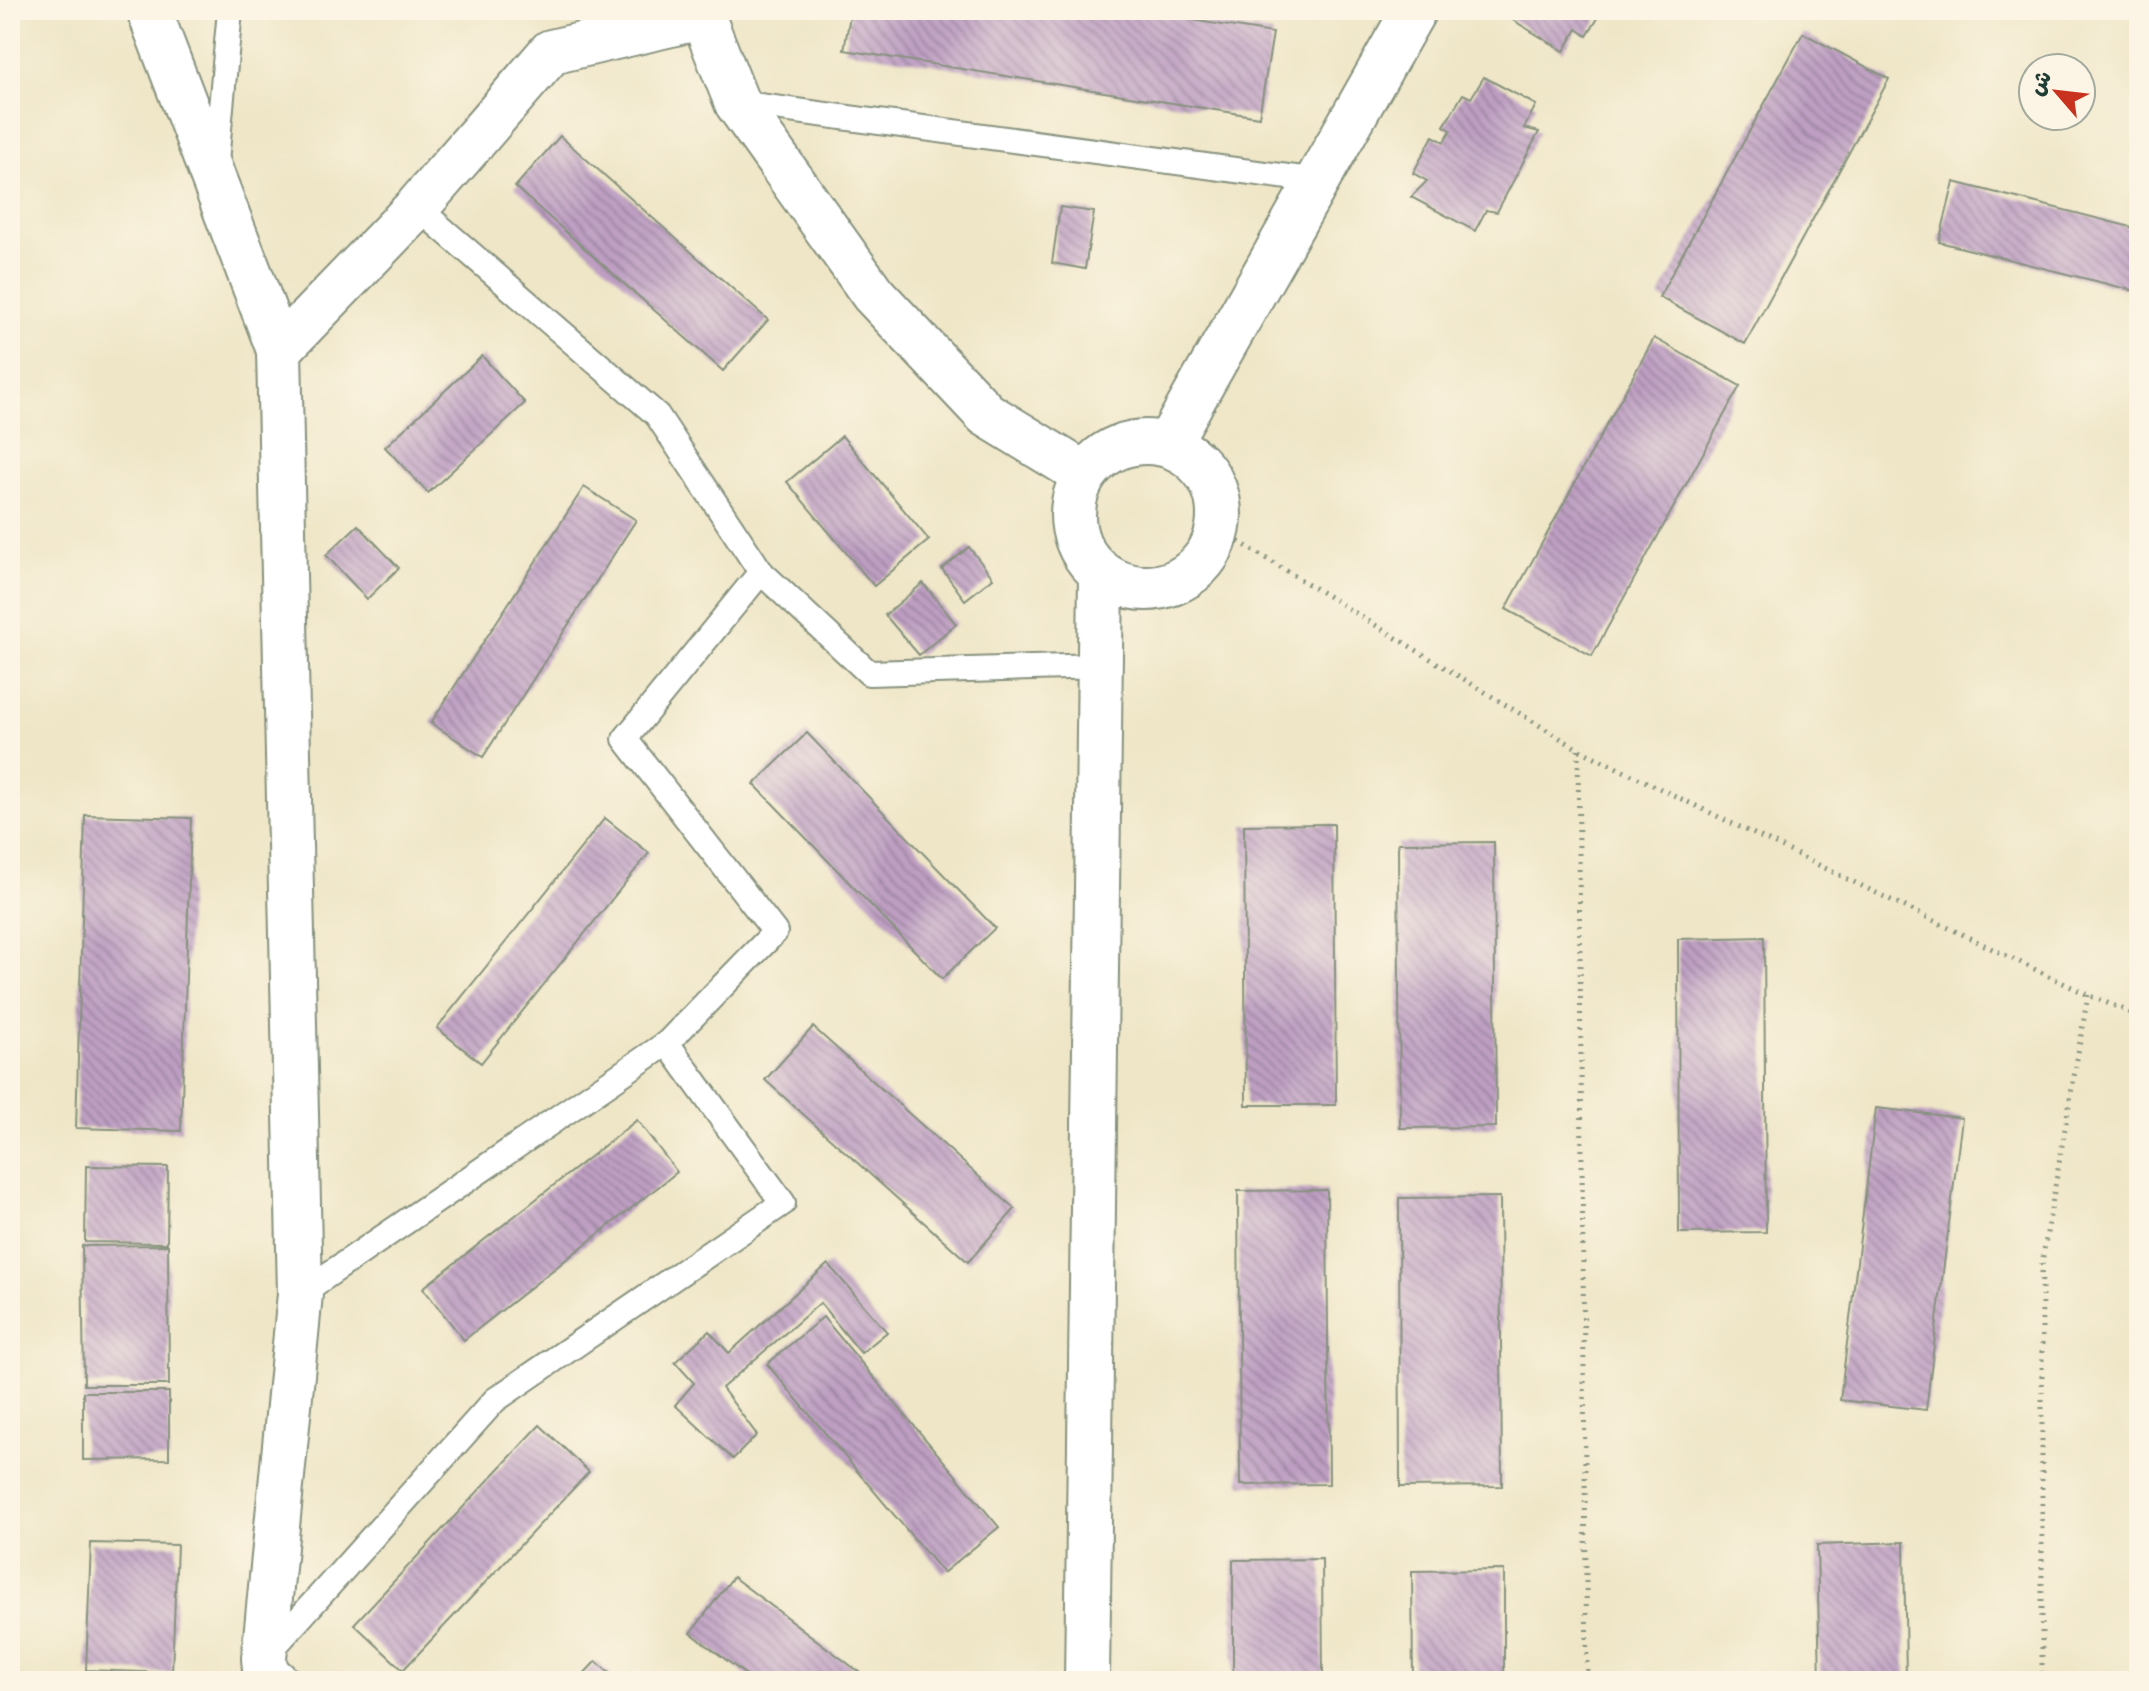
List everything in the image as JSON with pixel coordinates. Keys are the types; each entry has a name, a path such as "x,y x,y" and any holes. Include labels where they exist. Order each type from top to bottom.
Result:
{"street":[{"path":"149,10 279,350 300,1294 273,1673"},
{"path":"1168,444 1414,10"},
{"path":"279,350 417,207 551,52 700,14 737,103 873,294 986,414 1084,474"},
{"path":"1137,441 1168,444 1188,453 1204,468 1217,497 1218,529 1210,549 1198,566 1171,583 1140,589 1119,584 1101,574 1085,558 1075,538 1071,516 1074,494 1084,474 1107,452 1137,441"},
{"path":"1087,1681 1101,574"}],"lane":[{"path":"214,180 230,10"},
{"path":"737,103 1318,181"},
{"path":"417,207 657,415 761,572 869,673 1100,666"},
{"path":"300,1294 667,1043 775,932 625,739 761,572"},
{"path":"273,1673 495,1400 783,1203 667,1043"}],"path":[{"path":"1218,529 1578,749 2088,995 2139,1016"},
{"path":"1578,749 1587,1681"},
{"path":"2042,1681 2042,1262 2088,995"}],"building":[{"path":"851,10 1130,10 1273,33 1259,117 844,50"},
{"path":"1516,10 1603,10 1587,36 1577,29 1564,51 1511,19"},
{"path":"1803,33 1889,79 1745,344 1659,297"},
{"path":"1484,77 1536,105 1524,128 1539,132 1497,212 1486,210 1475,231 1411,197 1427,181 1413,173 1433,136 1444,142 1451,130 1444,126 1463,94 1471,98"},
{"path":"560,136 768,320 723,371 515,187"},
{"path":"1954,182 2139,229 2139,292 1939,242"},
{"path":"1060,207 1094,212 1085,269 1052,263"},
{"path":"1654,338 1740,386 1592,656 1506,609"},
{"path":"482,356 525,403 428,493 385,447"},
{"path":"842,436 929,540 874,586 787,482"},
{"path":"584,487 636,520 483,757 431,723"},
{"path":"358,525 399,568 367,599 326,555"},
{"path":"969,547 993,578 965,600 942,569"},
{"path":"923,583 956,624 919,655 885,615"},
{"path":"807,733 995,928 942,979 754,784"},
{"path":"85,815 191,818 181,1131 76,1128"},
{"path":"605,818 649,853 481,1063 437,1028"},
{"path":"1334,824 1336,1105 1246,1105 1244,825"},
{"path":"1494,842 1496,1127 1400,1128 1398,843"},
{"path":"1764,937 1766,1232 1679,1233 1678,939"},
{"path":"813,1027 1015,1209 968,1262 765,1080"},
{"path":"1876,1108 1962,1118 1926,1410 1840,1400"},
{"path":"637,1120 677,1172 464,1340 423,1288"},
{"path":"86,1166 168,1167 167,1243 85,1242"},
{"path":"1327,1190 1329,1484 1240,1485 1238,1191"},
{"path":"1500,1197 1502,1486 1400,1487 1399,1198"},
{"path":"168,1245 169,1385 84,1385 82,1246"},
{"path":"828,1264 887,1332 861,1353 820,1303 722,1388 757,1435 733,1459 675,1405 694,1383 675,1362 709,1331 729,1353"},
{"path":"823,1317 999,1527 943,1573 767,1364"},
{"path":"83,1392 169,1392 169,1459 83,1460"},
{"path":"540,1425 589,1472 403,1670 354,1624"},
{"path":"1904,1542 1906,1681 1820,1681 1817,1545"},
{"path":"91,1543 177,1545 172,1673 86,1670"},
{"path":"1322,1559 1323,1681 1233,1681 1233,1560"},
{"path":"1504,1570 1504,1681 1413,1681 1412,1571"},
{"path":"733,1577 871,1681 754,1681 691,1633"},
{"path":"596,1661 618,1681 577,1681"}]}
